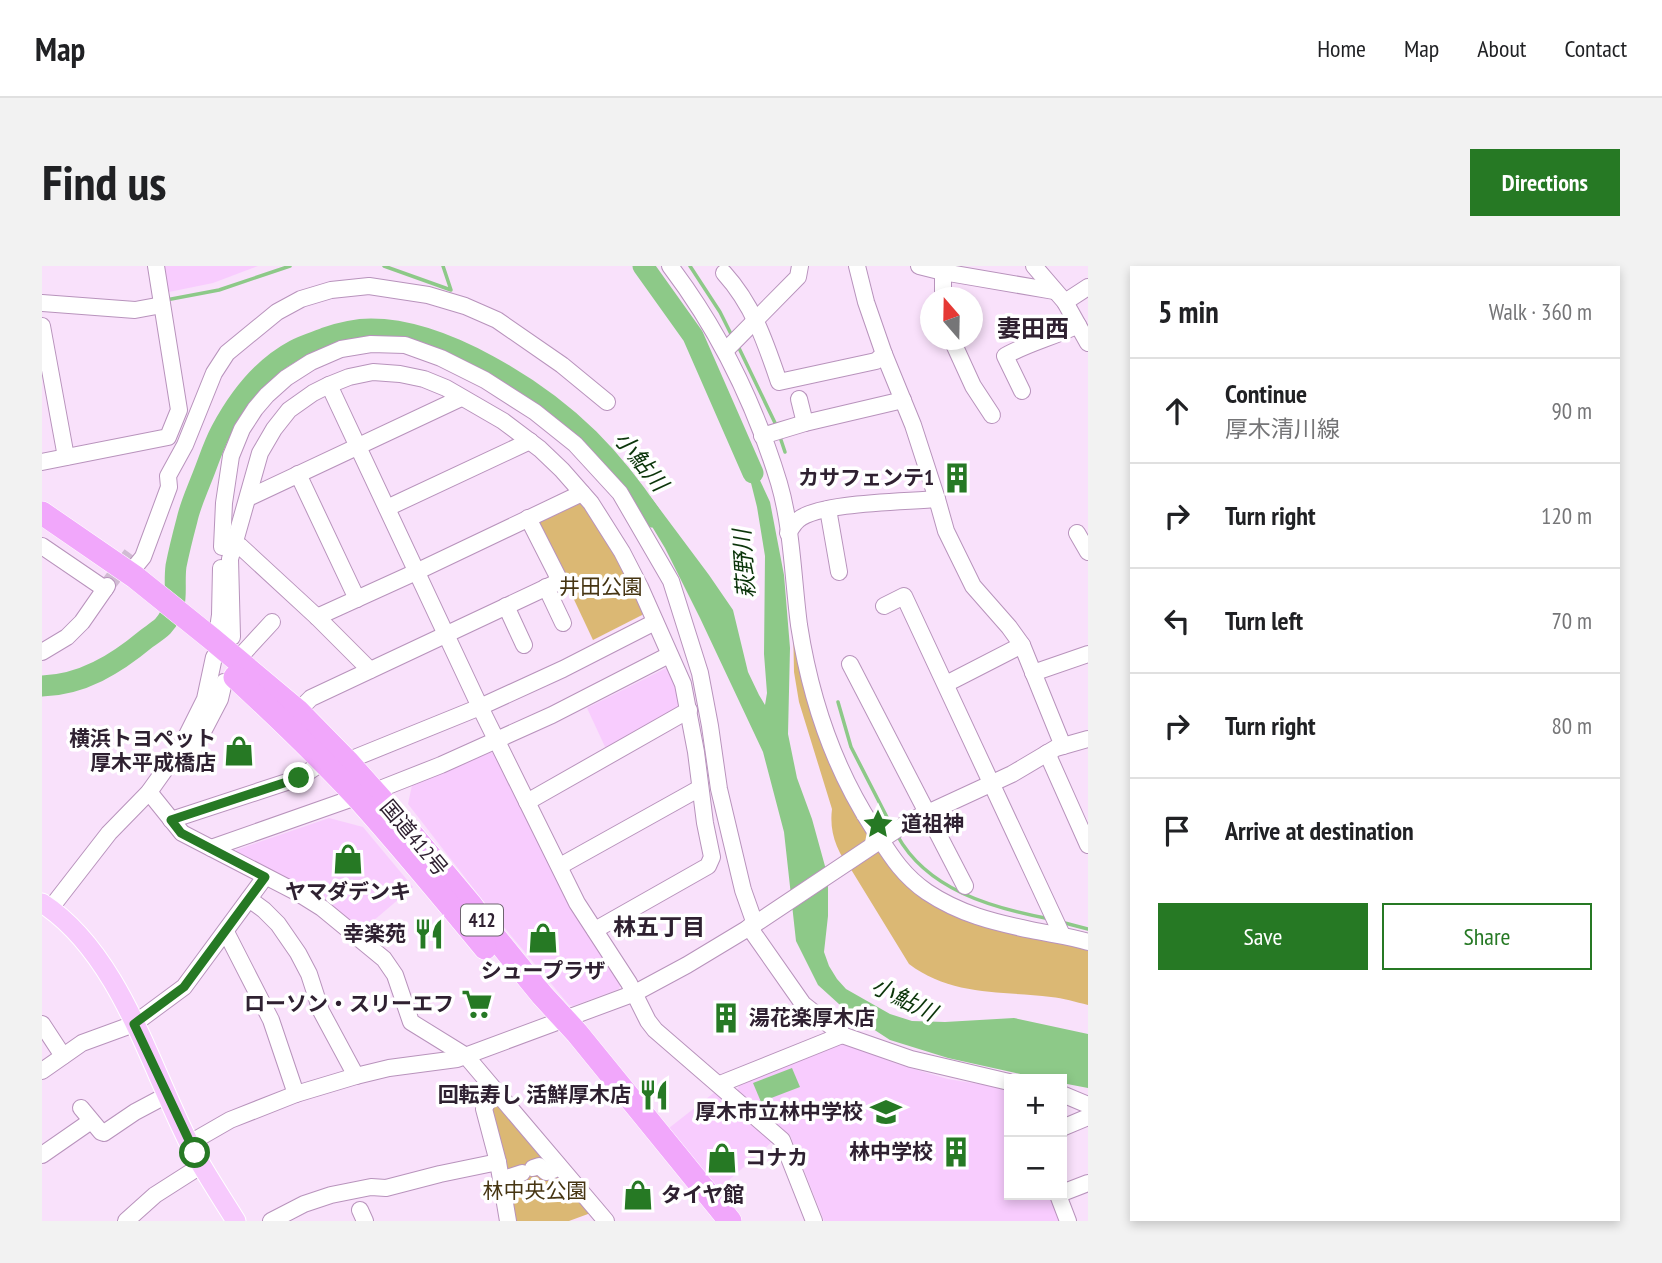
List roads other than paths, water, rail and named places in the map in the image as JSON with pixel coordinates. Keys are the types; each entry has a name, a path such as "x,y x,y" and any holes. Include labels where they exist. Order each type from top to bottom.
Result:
{"highway":[{"name":"国道412号","path":"42,513 123,578 237,660 298,711 347,761 392,837 730,1221"},
{"name":"国道412号","path":"42,527 123,578"},
{"name":"国道412号","path":"217,646 323,762 365,794"},
{"name":"国道412号","path":"556,1021 714,1221"}],"main road":[{"path":"46,906 91,949 116,986 190,1143 236,1221"}],"street":[{"path":"42,462 168,438 178,410 156,266"},
{"path":"670,266 703,312 732,344 779,485 800,628 810,676 822,720 847,785 890,834 898,866 927,892 956,910 986,919 1057,925 1088,942"},
{"path":"732,344 798,277 800,266"},
{"path":"857,266 866,302 903,400 946,531 973,586 1021,645 1063,746"},
{"path":"919,266 952,271 1060,297 1088,287"},
{"path":"1034,266 1060,297 1088,343"},
{"path":"723,273 736,286 756,320 779,382 876,361 884,354"},
{"path":"42,652 67,637 143,557 169,487 168,476 185,445 214,373 227,353 277,312 302,299 331,290 369,286 428,295 465,306 497,320 562,365 607,401"},
{"path":"42,303 135,310 162,301"},
{"path":"1022,391 1004,356 1078,325"},
{"path":"42,326 66,457"},
{"path":"228,545 224,503 232,456 242,429 267,395 286,378 341,349 371,344 405,345 441,358 485,380 535,412 575,444 620,493 671,581 700,673 719,789 743,890 757,922 765,952 803,1004 842,1035 911,1059 1004,1081"},
{"path":"957,350 973,386 992,415"},
{"path":"46,906 149,792 181,747 205,699 217,646 220,581 228,545 248,498 260,453 274,429 289,410 313,393 349,377 373,372 424,379 446,388 503,421 562,470 591,503 622,552 683,684 712,857 708,866 595,930"},
{"path":"329,385 445,634 577,903 635,993 655,1030 785,1143 814,1221"},
{"path":"248,498 461,398"},
{"path":"799,399 805,423"},
{"path":"762,436 903,400"},
{"path":"387,508 530,441"},
{"path":"298,474 356,599"},
{"path":"317,617 582,493"},
{"path":"788,533 798,520 808,514 828,509 937,499"},
{"path":"828,509 839,572"},
{"path":"298,711 310,698 559,581 528,518"},
{"path":"1077,533 1088,552"},
{"path":"228,545 240,546 370,670"},
{"path":"42,546 123,578"},
{"path":"88,631 123,578"},
{"path":"546,587 563,623"},
{"path":"884,606 904,596 1057,925"},
{"path":"506,606 524,645"},
{"path":"347,761 480,707 655,622"},
{"path":"237,660 264,627"},
{"path":"946,684 1021,645"},
{"path":"1033,673 1081,653"},
{"path":"211,848 365,794 496,740 552,715 670,654"},
{"path":"850,664 965,886"},
{"path":"181,747 196,745 220,699 224,682"},
{"path":"527,802 689,710"},
{"path":"190,1143 230,1120 296,1094 389,1068 457,1059 635,993 757,922 890,834 927,813 1012,774 1047,753 1088,739"},
{"path":"1047,753 1088,845"},
{"path":"171,820 299,778 323,762"},
{"path":"560,866 700,787 719,789"},
{"path":"149,792 181,833 322,908 384,959 395,975 411,1022 466,1056 603,1218"},
{"path":"42,1070 82,1043 134,1024 184,987 265,877"},
{"path":"249,898 278,924 298,954 309,974 321,1011 356,1076"},
{"path":"226,932 271,1020 296,1094"},
{"path":"42,1024 63,1056"},
{"path":"720,1084 842,1035"},
{"path":"498,1093 486,1103 484,1109 498,1162 508,1221"},
{"path":"42,1155 86,1114 104,1133 167,1095"},
{"path":"1067,1096 1088,1105"},
{"path":"1067,1126 1088,1117"},
{"path":"271,1221 304,1204 331,1195 371,1187 386,1188 498,1162"},
{"path":"126,1221 155,1195 202,1165"},
{"path":"501,1180 540,1166 546,1172 558,1165"},
{"path":"1067,1191 1088,1183"},
{"path":"1062,1200 1068,1221"},
{"path":"584,1221 603,1218"}],"waterway":[{"path":"166,300 219,290 290,266"},
{"path":"384,266 451,290 443,266"},
{"name":"萩野川","path":"643,266 693,336 753,473"},
{"path":"690,266 732,336"},
{"name":"小鮎川","path":"42,686 71,682 98,671 123,657 169,619 175,597 176,566 190,510 215,443 228,419 243,396 272,365 298,348 336,334 365,329 399,332 429,339 489,366 544,401 589,439 623,477 652,517"},
{"path":"738,346 777,427"},
{"path":"779,434 785,452"},
{"path":"838,702 851,747 893,829"},
{"path":"897,835 925,870 963,894 1006,909 1050,919"},
{"path":"1061,922 1088,929"}],"tunnel":[{"path":"107,586 131,554"}],"place":[{"name":"カサフェンテ1","path":"957,478"},
{"name":"横浜トヨペット 厚木平成橋店","path":"239,751"},
{"name":"道祖神","path":"878,824"},
{"name":"ヤマダデンキ","path":"348,859"},
{"name":"幸楽苑","path":"429,934"},
{"name":"シュープラザ","path":"543,938"},
{"name":"ローソン・スリーエフ","path":"477,1004"},
{"name":"湯花楽厚木店","path":"726,1018"},
{"name":"回転寿し 活鮮厚木店","path":"654,1095"},
{"name":"厚木市立林中学校","path":"886,1112"},
{"name":"林中学校","path":"956,1152"},
{"name":"コナカ","path":"722,1158"},
{"name":"タイヤ館","path":"638,1195"}],"district":[{"name":"妻田西","path":"1033,329"},
{"name":"林五丁目","path":"659,927"}],"park label":[{"name":"井田公園","path":"601,587"},
{"name":"林中央公園","path":"535,1191"}]}
